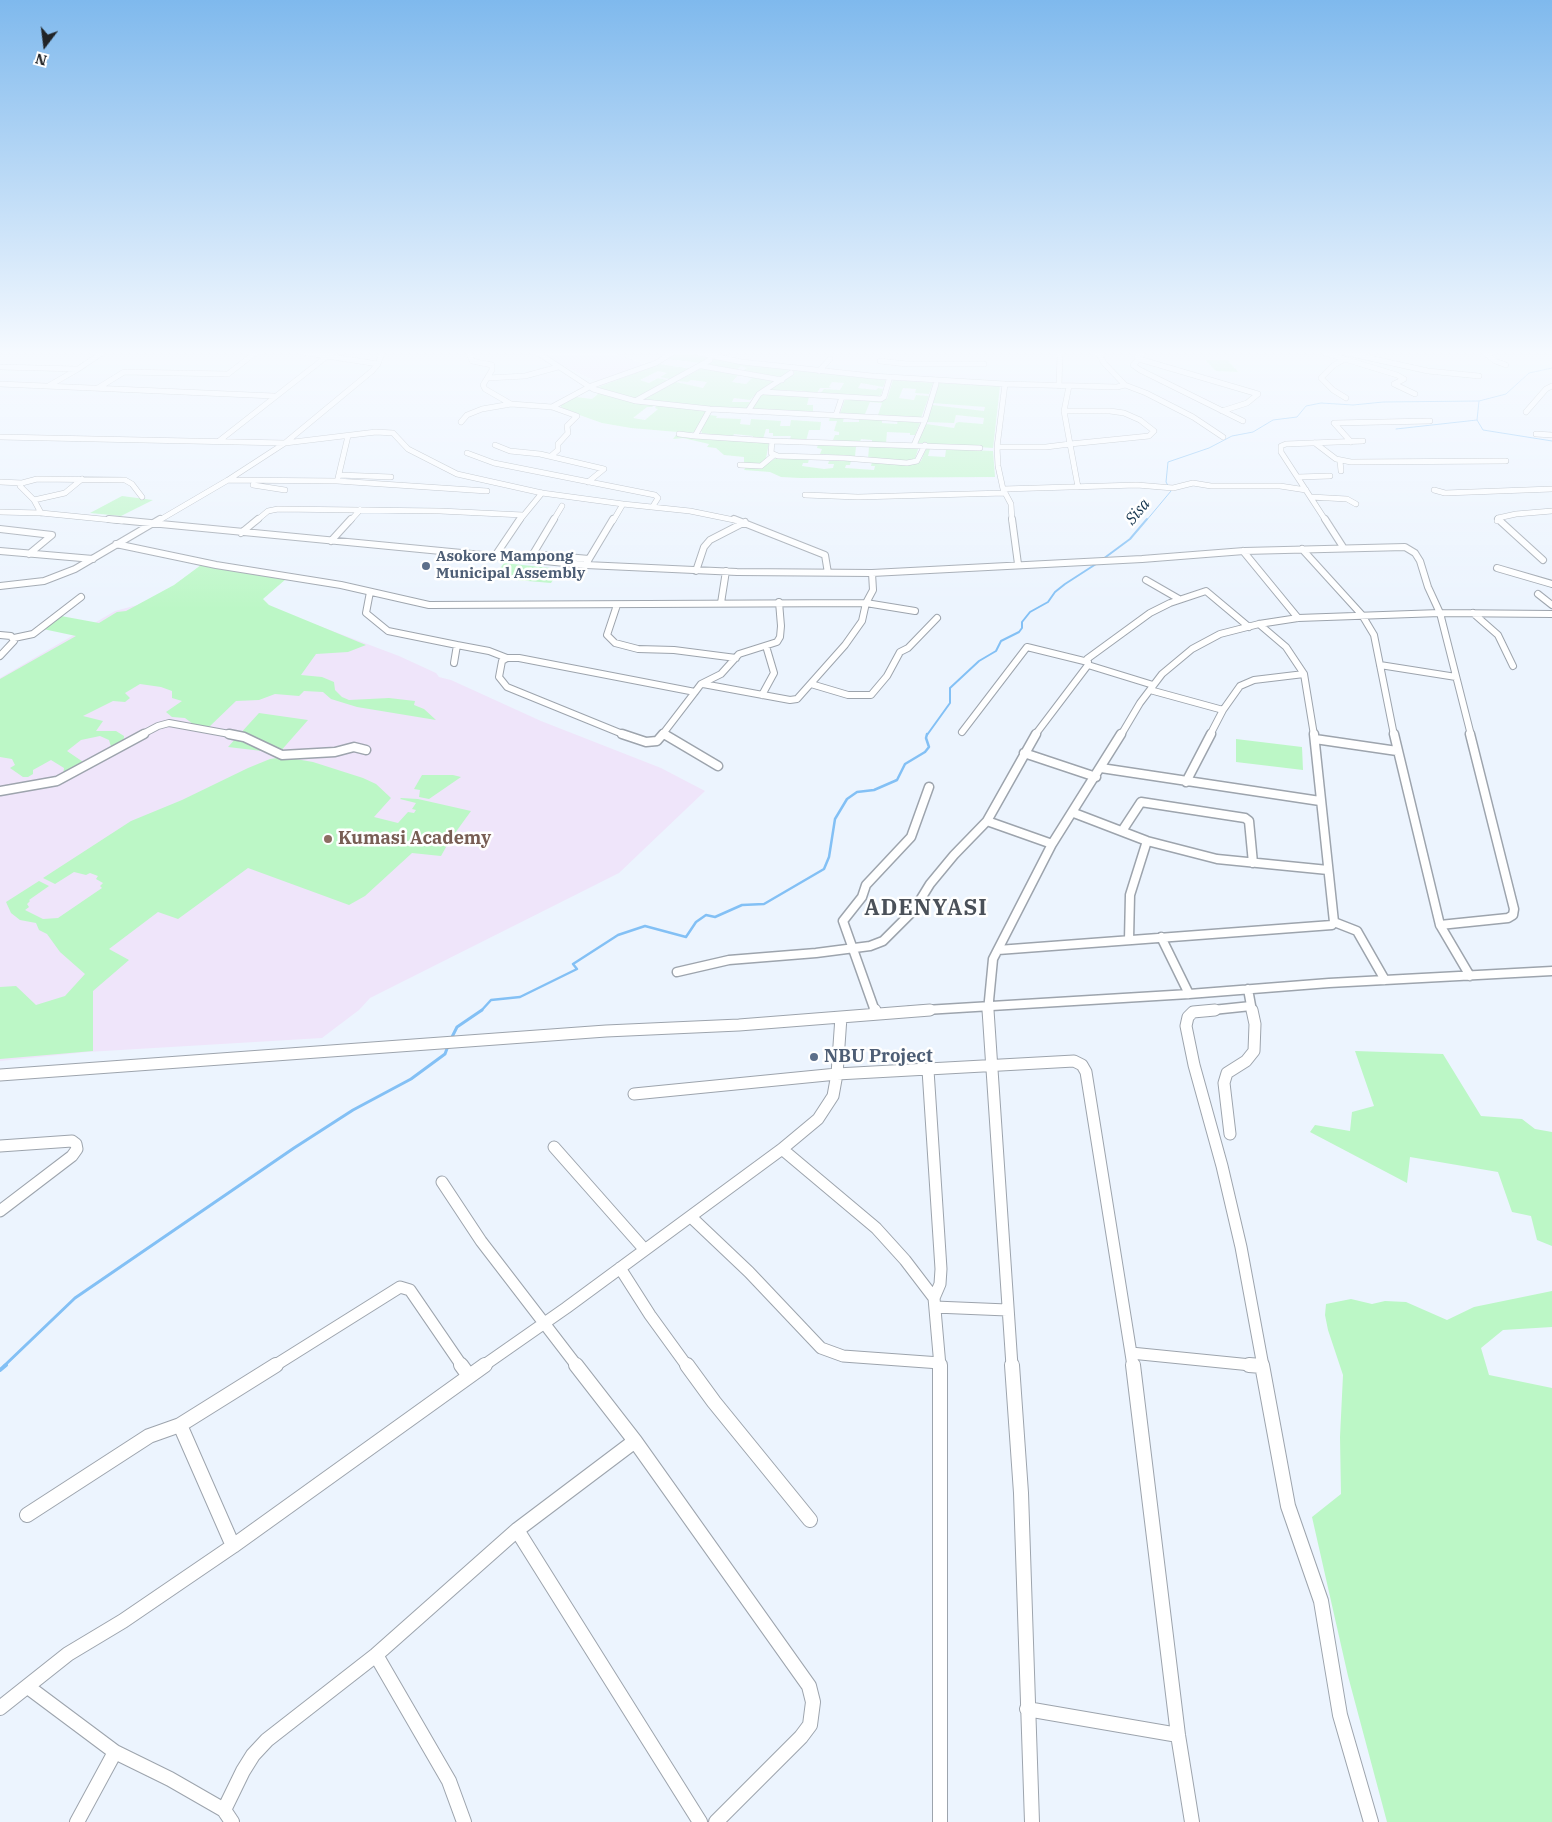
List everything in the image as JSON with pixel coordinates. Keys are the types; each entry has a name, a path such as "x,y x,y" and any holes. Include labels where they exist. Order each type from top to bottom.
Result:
{"street":[{"path":"2,438 285,443 330,438"},
{"path":"219,441 223,438"},
{"path":"0,586 33,583 59,576 93,559 228,480 291,438"},
{"path":"338,478 348,438"},
{"path":"398,438 408,449 457,474 542,493 726,516 825,555 828,573"},
{"path":"551,456 558,450 558,444 563,438"},
{"path":"726,438 889,444 891,441 980,448"},
{"path":"914,443 916,438"},
{"path":"997,438 995,448 1004,491 1013,512 1013,537 1018,564"},
{"path":"1069,438 1078,487"},
{"path":"995,448 1046,447 1134,438"},
{"path":"1347,438 1351,442"},
{"path":"772,441 771,453 774,455"},
{"path":"1344,547 1281,452 1281,446 1286,444 1363,441"},
{"path":"1315,443 1340,461 1506,461"},
{"path":"740,465 761,466 774,455 911,463 917,461 924,445"},
{"path":"494,446 510,451 551,456 604,469 588,482"},
{"path":"466,453 494,463 655,495 658,498 654,506"},
{"path":"1340,461 1341,471"},
{"path":"1298,477 1330,476"},
{"path":"228,480 391,477"},
{"path":"338,478 487,491"},
{"path":"1274,478 1280,486"},
{"path":"0,482 12,481 22,483 37,479 125,480 132,484 142,497"},
{"path":"34,500 65,493 82,479"},
{"path":"243,481 285,490"},
{"path":"22,483 20,486 34,500 41,514"},
{"path":"805,495 858,497 1138,485 1173,488 1185,484 1280,486 1306,490"},
{"path":"1434,490 1445,493 1552,489"},
{"path":"495,556 523,515 542,493"},
{"path":"1311,497 1342,498 1351,500 1356,504"},
{"path":"587,562 623,504"},
{"path":"531,557 562,506"},
{"path":"241,533 273,509 440,511 523,515"},
{"path":"331,541 360,510"},
{"path":"1543,560 1497,520 1498,518 1516,514 1552,511"},
{"path":"0,512 41,514 495,556 726,572 872,573 1018,564 1108,561 1244,551 1344,547 1405,547 1410,549 1420,561 1428,587 1440,613 1514,909 1513,915 1508,918 1440,925"},
{"path":"1543,513 1552,519"},
{"path":"696,571 704,547 710,540 745,522"},
{"path":"0,529 52,535 29,554"},
{"path":"116,544 188,560 308,579 442,606 779,602 866,603 915,611"},
{"path":"1302,549 1362,615 1374,635 1397,751 1440,925 1470,976"},
{"path":"0,551 93,559"},
{"path":"1244,551 1298,618"},
{"path":"1497,568 1552,584"},
{"path":"721,603 726,572"},
{"path":"701,684 790,700 797,699 845,646 862,621 866,603 873,590 872,573"},
{"path":"1146,580 1179,599"},
{"path":"370,592 366,613 388,631 483,650 507,658 540,661 695,692"},
{"path":"677,972 729,960 870,946 883,941 914,910 930,884 954,855 987,821 1032,739 1088,664 1087,659 1150,613 1179,599 1206,592 1249,627"},
{"path":"1538,594 1552,605"},
{"path":"0,635 14,638 33,634 81,597"},
{"path":"507,658 502,661 499,677 507,687 640,740 657,741 701,684 721,674 739,654 777,642 780,637 779,602"},
{"path":"617,605 607,636 615,643 638,649 674,650 736,658"},
{"path":"1032,1822 1021,1493 988,1007 993,959 1052,844 1074,813 1151,687 1162,674 1192,649 1220,634 1259,624 1298,618 1440,613 1552,614"},
{"path":"1473,613 1498,635 1513,666"},
{"path":"811,684 848,695 871,695 887,676 900,652 908,648 936,618"},
{"path":"1259,624 1286,647 1304,674 1315,739 1334,922"},
{"path":"0,656 12,644 14,638"},
{"path":"454,663 457,645"},
{"path":"762,695 774,673 766,646"},
{"path":"962,732 1027,647 1088,664 1223,710"},
{"path":"1380,665 1456,677"},
{"path":"1186,782 1231,696 1245,682 1304,674"},
{"path":"0,791 58,781 158,726 169,723 188,725 244,737 282,755 335,752 354,747 366,750"},
{"path":"663,733 718,766"},
{"path":"1315,739 1397,751"},
{"path":"1024,754 1096,777"},
{"path":"1102,768 1320,801"},
{"path":"876,1013 843,920 862,897 866,885 911,836 929,787"},
{"path":"1122,831 1139,802 1245,818 1249,821 1253,863"},
{"path":"1074,813 1147,841 1217,859 1328,870"},
{"path":"987,821 1052,844"},
{"path":"1129,940 1130,895 1147,841"},
{"path":"998,950 1327,926 1332,925 1334,922"},
{"path":"1334,922 1358,931 1385,980"},
{"path":"1161,938 1189,994"},
{"path":"0,1075 440,1043 841,1017 876,1013 1552,971"},
{"path":"1230,1134 1224,1084 1227,1073 1246,1060 1254,1051 1255,1024 1248,989"},
{"path":"1251,1006 1193,1012 1188,1017 1186,1026 1194,1066 1222,1166 1241,1247 1288,1506 1321,1601 1328,1654 1340,1715 1370,1822"},
{"path":"0,1708 68,1654 123,1621 233,1546 691,1217 782,1149 818,1119 827,1108 833,1096 837,1074 841,1017"},
{"path":"634,1094 837,1074 1074,1061 1082,1065 1086,1072 1139,1401 1178,1735 1192,1822"},
{"path":"928,1070 941,1269 940,1284 935,1302 940,1363 940,1822"},
{"path":"0,1146 72,1141 76,1144 77,1149 0,1211"},
{"path":"554,1147 645,1250"},
{"path":"782,1149 876,1228 905,1260 935,1302 1008,1310"},
{"path":"442,1182 481,1241 635,1441 809,1686 813,1702 810,1725 802,1737 716,1822"},
{"path":"691,1217 749,1272 821,1348 843,1356 940,1363"},
{"path":"620,1268 650,1315 714,1402 810,1520"},
{"path":"27,1515 149,1436 180,1425 400,1287 410,1290 469,1376"},
{"path":"1131,1353 1262,1366"},
{"path":"180,1425 233,1546"},
{"path":"28,1687 115,1752 170,1779 228,1816 243,1771 253,1755 267,1740 376,1655 517,1530 635,1441"},
{"path":"517,1530 700,1822"},
{"path":"376,1655 449,1781 464,1822"},
{"path":"1027,1709 1178,1735"},
{"path":"76,1822 115,1752"}],"shaded area":[{"name":"Kumasi Academy","path":"141,604 314,624 399,656 436,673 439,677 451,680 541,721 661,768 705,791 619,873 370,998 359,1010 322,1038 87,1052 0,1061 0,678 115,611"}],"green space":[{"path":"683,438 722,438 767,441 769,443 766,458 761,464 744,463 744,457 724,455 716,448 707,447 709,444"},
{"path":"790,438 807,438 806,441"},
{"path":"834,438 886,438 886,443 872,443 872,440 861,439 860,442 832,442"},
{"path":"919,438 994,438 993,448 917,443"},
{"path":"818,444 861,446 856,447 855,456 820,454 822,449 817,448"},
{"path":"865,445 919,446 914,462 868,459 869,447"},
{"path":"926,449 930,449 928,456 945,457 946,450 943,449 993,451 995,477 800,478 781,477 770,472 744,470 746,467 762,467 776,458 809,459 808,463 803,463 802,466 824,469 833,468 834,464 828,464 829,461 851,460 850,465 846,465 845,468 874,470 875,466 871,466 872,462 908,465 918,463 921,461"},
{"path":"122,496 153,500 121,516 90,513"},
{"path":"504,563 560,569 551,583 493,578"},
{"path":"201,565 286,579 263,599 269,605 366,645 348,652 316,654 301,675 322,677 334,682 335,690 342,697 349,700 389,698 415,701 414,705 424,709 436,720 357,707 331,699 323,692 304,691 299,696 275,694 259,700 236,701 209,727 193,724 185,718 172,717 166,712 182,701 172,698 172,691 161,687 140,684 125,693 130,698 125,702 113,701 83,716 103,721 96,731 116,731 124,736 123,748 112,750 109,740 100,736 81,740 67,751 89,766 63,776 64,768 51,760 33,770 33,774 28,777 23,777 10,768 15,765 12,759 0,757 0,679 76,636 43,629 61,616 99,623 117,612 126,611 174,585"},
{"path":"259,713 308,720 279,753 228,747"},
{"path":"1236,739 1302,747 1303,770 1236,762"},
{"path":"284,757 313,762 376,784 391,798 374,817 398,823 408,812 414,813 416,810 412,809 416,803 401,798 418,799 471,811 441,856 412,853 365,896 349,905 248,868 178,919 158,912 109,949 129,960 93,991 93,1051 0,1059 0,987 16,986 36,1005 65,996 85,974 60,952 47,934 39,930 36,923 20,920 11,913 6,902 39,881 49,886 29,900 27,904 29,907 25,910 43,919 58,918 102,888 100,886 103,883 96,879 98,876 90,873 86,875 74,872 55,884 43,878 131,821 182,800 248,768 270,759"},
{"path":"422,775 453,775 461,777 429,799 419,797 420,790 414,789"},
{"path":"1355,1051 1443,1054 1481,1116 1522,1119 1535,1129 1552,1132 1552,1246 1537,1240 1531,1216 1512,1212 1498,1172 1410,1157 1407,1183 1310,1132 1315,1125 1350,1131 1352,1112 1374,1106"},
{"path":"1552,1291 1552,1327 1503,1330 1481,1348 1489,1375 1552,1388 1552,1822 1387,1822 1348,1676 1312,1517 1341,1494 1340,1437 1343,1375 1328,1330 1325,1315 1326,1304 1351,1299 1372,1304 1385,1301 1406,1302 1447,1320 1474,1307"}],"waterway":[{"name":"Sisa","path":"1146,521 1171,491 1166,482 1168,462 1209,448 1228,438"},
{"path":"1533,438 1552,441"},
{"name":"Sisa","path":"1103,559 1130,539 1147,519"},
{"name":"Sisa","path":"927,735 950,703 950,688 979,661 996,651 1001,641 1019,632 1022,628 1022,622 1030,612 1048,602 1055,592 1065,584 1096,564"},
{"path":"482,1010 491,1000 520,997 577,969 573,964 618,935 645,926 686,937 696,922 706,915 715,917 742,905 764,904 824,869 829,857 835,819 847,799 857,792 874,790 897,780 905,764 925,752 929,747 926,738 927,734"},
{"path":"451,1039 457,1027 482,1010"},
{"path":"4,1366 75,1298 294,1148 353,1110 411,1079 445,1054 448,1046"},
{"path":"0,1370 6,1365"}],"place":[{"name":"Asokore Mampong Municipal Assembly","path":"426,566"},
{"name":"Kumasi Academy","path":"328,839"},
{"name":"NBU Project","path":"814,1057"}],"district":[{"name":"ADENYASI","path":"926,909"}]}
